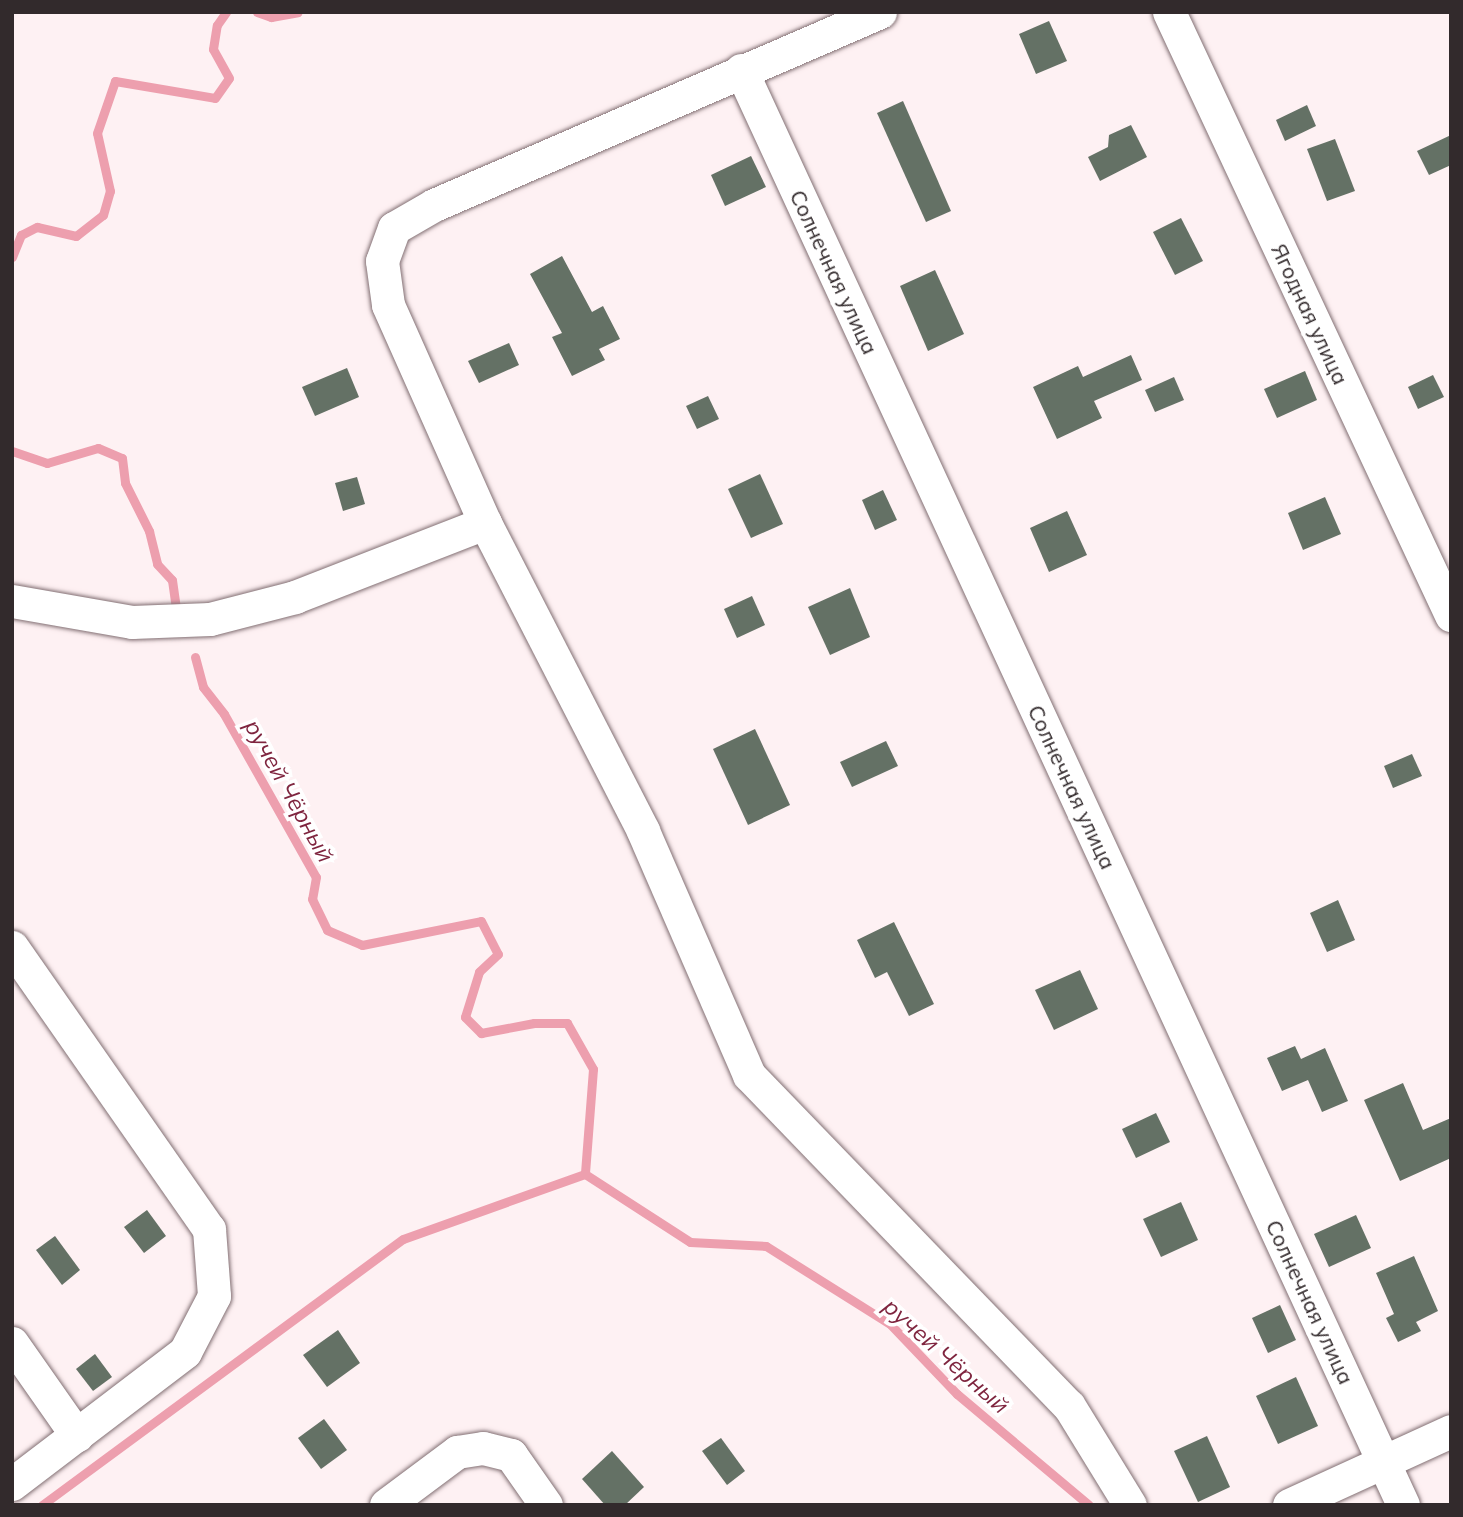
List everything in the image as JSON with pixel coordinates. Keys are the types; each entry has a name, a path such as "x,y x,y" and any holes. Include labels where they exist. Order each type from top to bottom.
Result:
{"street":[{"path":"880,12 434,205 394,228 382,261 388,305 485,523 643,831 749,1075 1069,1406 1130,1505"},
{"name":"Ягодная улица","path":"1169,12 1451,615"},
{"name":"Солнечная улица","path":"741,70 1403,1505"},
{"path":"12,601 132,622 210,619 295,597 485,523"},
{"path":"12,947 209,1229 214,1296 185,1352 12,1484"},
{"path":"12,1343 77,1436"},
{"path":"1289,1505 1451,1431"},
{"path":"386,1505 457,1452 483,1448 511,1455 546,1505"}],"building":[{"path":"1049,21 1067,61 1036,74 1019,34"},
{"path":"903,101 951,211 926,222 877,113"},
{"path":"1307,105 1316,126 1285,141 1276,120"},
{"path":"1131,125 1147,157 1100,181 1088,157 1108,147 1109,135"},
{"path":"1451,135 1451,165 1429,175 1417,151"},
{"path":"1335,139 1355,191 1327,201 1307,149"},
{"path":"751,156 766,187 725,206 711,175"},
{"path":"1181,218 1203,261 1175,275 1153,232"},
{"path":"562,256 592,312 603,306 620,339 599,349 605,360 572,376 552,337 562,333 530,274"},
{"path":"935,270 964,334 928,351 900,286"},
{"path":"509,343 519,365 479,383 468,361"},
{"path":"1131,355 1142,380 1094,401 1102,418 1057,439 1033,387 1078,366 1083,377"},
{"path":"347,368 359,397 315,416 302,387"},
{"path":"1305,371 1317,400 1277,418 1264,389"},
{"path":"1433,375 1444,397 1418,409 1408,387"},
{"path":"1174,377 1184,400 1155,412 1145,390"},
{"path":"708,396 719,419 697,429 686,406"},
{"path":"760,474 783,524 751,538 728,489"},
{"path":"357,477 365,504 343,511 335,483"},
{"path":"883,490 897,520 875,530 862,500"},
{"path":"1325,497 1341,534 1303,550 1288,513"},
{"path":"1067,511 1087,555 1049,572 1030,528"},
{"path":"850,588 870,637 830,655 808,607"},
{"path":"752,596 765,625 737,638 724,609"},
{"path":"755,729 790,805 748,825 713,749"},
{"path":"886,741 898,766 852,787 840,762"},
{"path":"1412,754 1422,776 1393,788 1384,766"},
{"path":"1338,900 1355,940 1327,952 1310,913"},
{"path":"894,922 934,1004 909,1016 887,972 875,978 857,940"},
{"path":"1080,970 1098,1009 1054,1030 1035,990"},
{"path":"1295,1046 1301,1059 1325,1048 1348,1101 1322,1112 1308,1080 1282,1091 1267,1058"},
{"path":"1403,1083 1423,1130 1451,1118 1451,1158 1400,1181 1364,1100"},
{"path":"1156,1113 1170,1142 1136,1158 1122,1129"},
{"path":"1181,1202 1198,1240 1161,1257 1143,1219"},
{"path":"147,1210 166,1236 144,1253 124,1227"},
{"path":"1356,1215 1371,1248 1329,1267 1314,1234"},
{"path":"55,1236 80,1270 62,1285 36,1250"},
{"path":"1414,1256 1438,1311 1416,1322 1421,1331 1398,1342 1386,1318 1394,1314 1376,1273"},
{"path":"1280,1305 1296,1340 1268,1353 1252,1318"},
{"path":"338,1330 360,1363 327,1387 303,1355"},
{"path":"95,1354 112,1377 93,1391 76,1369"},
{"path":"1296,1377 1318,1426 1278,1444 1256,1396"},
{"path":"324,1419 347,1450 321,1469 298,1438"},
{"path":"1207,1436 1230,1487 1198,1502 1174,1451"},
{"path":"721,1438 745,1471 727,1485 702,1451"},
{"path":"612,1451 644,1487 625,1505 605,1505 582,1479"}],"waterway":[{"name":"ручей Чёрный","path":"12,257 21,235 37,227 76,236 103,215 110,191 97,133 115,81 215,98 229,78 213,49 217,25 226,12"},
{"name":"ручей Чёрный","path":"257,12 271,17 298,12"},
{"name":"ручей Чёрный","path":"12,451 47,463 98,448 122,458 125,483 149,531 157,564 172,580 176,607"},
{"name":"ручей Чёрный","path":"195,657 203,687 224,714 316,877 312,899 327,930 362,945 481,921 498,954 479,972 465,1017 481,1033 534,1023 567,1023 593,1069 585,1174 690,1242 766,1246 890,1324 957,1394 1089,1505"},
{"path":"42,1505 403,1239 585,1174"}]}
